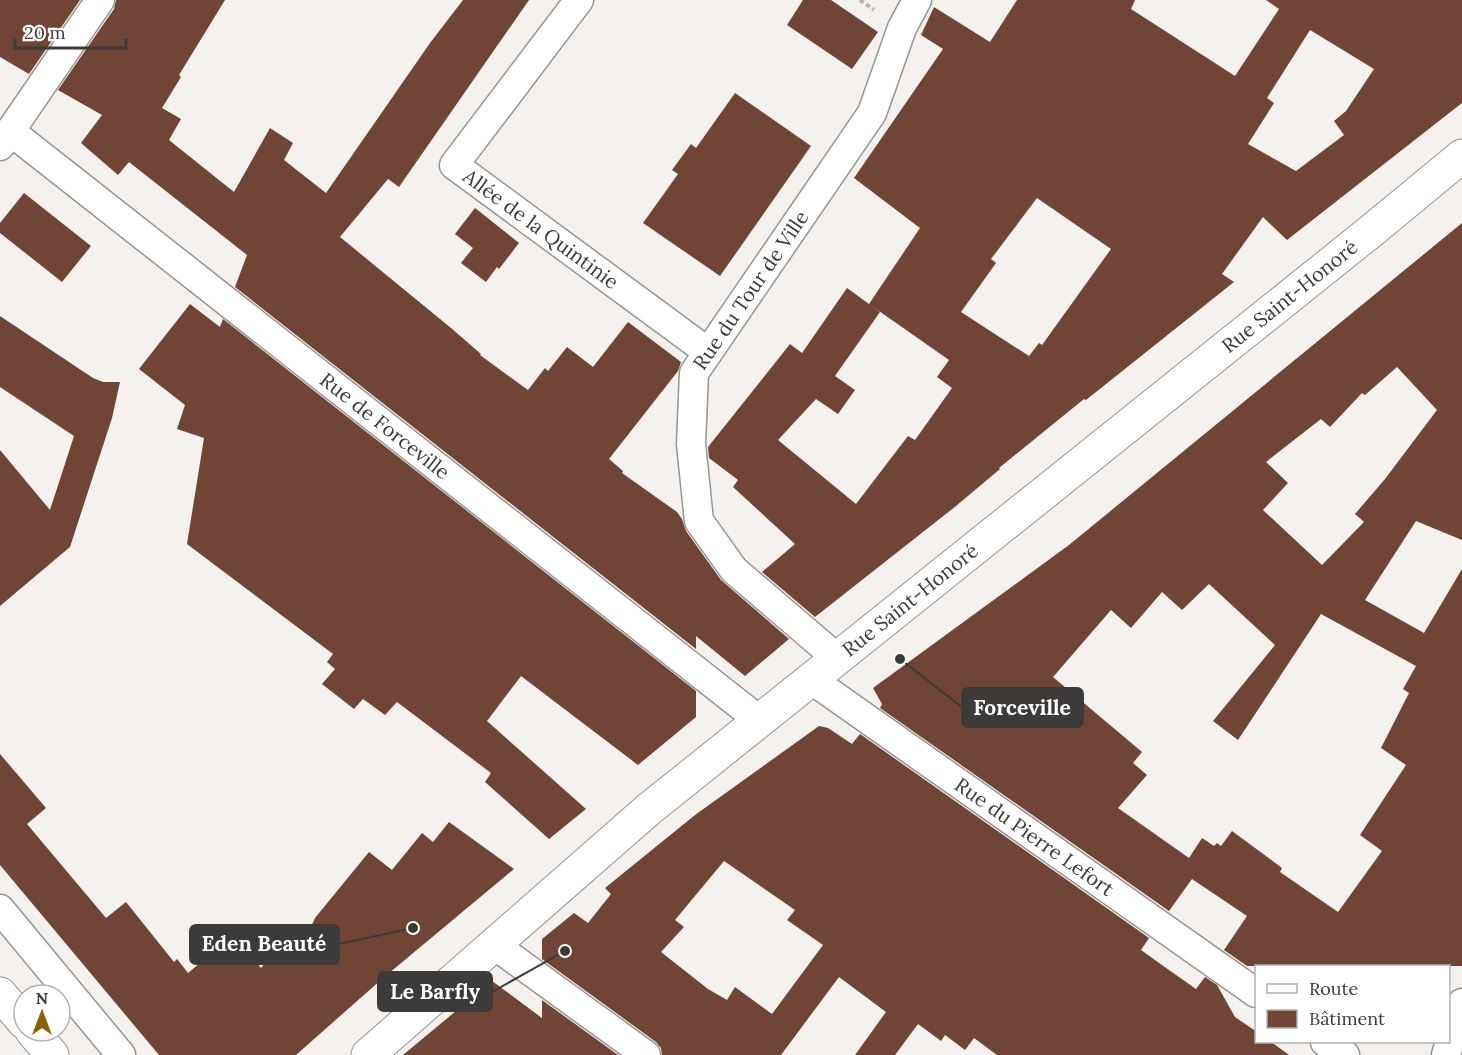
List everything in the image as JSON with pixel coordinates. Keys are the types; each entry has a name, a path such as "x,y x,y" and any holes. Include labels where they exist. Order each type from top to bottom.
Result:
{"street":[{"path":"5,139 100,0"},
{"name":"Allée de la Quintinie","path":"579,0 454,165 708,352"},
{"name":"Rue du Tour de Ville","path":"838,659 734,570 699,521 692,444 694,373 872,113 902,28 917,0"},
{"name":"Rue de Forceville","path":"5,139 759,720"},
{"name":"Rue Saint-Honoré","path":"368,1055 649,809 1462,156"},
{"name":"Rue du Pierre Lefort","path":"812,680 1255,992"},
{"path":"0,909 121,1055"},
{"path":"494,944 646,1055"},
{"path":"0,994 12,1008"},
{"path":"1450,1042 1462,1004"},
{"path":"42,1043 52,1055"},
{"path":"1328,1043 1344,1055"}],"path":[{"path":"860,0 873,9"}],"building":[{"path":"0,0 80,0 29,74 0,57"},
{"path":"116,0 225,0 179,75 181,77 162,108 181,119 169,140 234,192 270,128 293,143 284,160 326,193 430,43 463,0 529,0 399,187 388,179 340,237 451,328 480,355 528,390 545,368 548,371 567,347 593,367 628,322 681,362 678,371 609,459 623,471 622,473 677,512 686,531 721,580 789,639 745,676 696,636 696,649 235,287 247,255 129,162 118,175 81,143 102,115 58,90 114,9"},
{"path":"803,0 831,0 878,32 852,69 787,25"},
{"path":"1017,0 1135,0 1131,9 1235,76 1279,9 1266,0 1462,0 1462,103 1287,240 1263,217 1222,274 1234,282 1086,400 1084,399 956,506 815,617 762,572 795,544 733,487 738,480 709,458 708,447 790,344 802,353 847,288 869,304 920,228 854,178 943,49 921,35 934,7 990,42","holes":["1310,30 1374,69 1346,111 1334,121 1344,135 1296,171 1248,144 1274,103 1267,98","1037,198 1111,249 1042,345 1039,343 1029,356 961,312 996,263 991,259","869,304 949,360 937,377 952,388 915,440 908,436 856,504 778,440 816,399 838,414 855,390 835,376 880,312"]},
{"path":"735,93 811,146 720,276 643,223 678,174 672,170 691,144 696,148"},
{"path":"24,193 91,246 62,282 0,233 0,223"},
{"path":"475,208 519,243 486,282 461,263 473,248 455,234"},
{"path":"1462,223 1462,540 1416,521 1365,600 1424,633 1462,569 1462,966 1247,966 1224,950 1247,916 1192,879 1169,911 880,708 882,704 873,688 1069,545","holes":["1397,367 1437,410 1385,479 1355,514 1364,522 1322,565 1263,510 1288,483 1266,462 1321,419 1330,427 1362,393 1365,395","1209,584 1275,645 1213,721 1238,740 1321,614 1416,666 1403,689 1409,693 1381,748 1406,765 1360,835 1382,851 1338,912 1280,872 1282,868 1232,831 1221,846 1217,843 1214,846 1202,838 1189,858 1118,808 1147,775 1133,763 1142,752 1053,677 1111,610 1131,628 1162,592 1182,610"]},
{"path":"190,304 220,327 223,319 696,691 696,717 638,765 521,676 487,721 586,809 549,839 485,782 491,773 397,702 385,715 363,699 354,709 322,684 335,669 327,662 333,654 187,544 204,438 177,429 185,405 139,369"},
{"path":"0,316 93,378 103,382 120,382 112,418 70,547 0,606 0,450 50,510 74,436 0,387"},
{"path":"819,726 828,728 852,744 860,734 1149,938 1141,950 1196,989 1205,977 1217,985 1235,1017 1255,1031 1255,1043 1273,1043 1289,1055 997,1055 974,1038 965,1050 945,1035 941,1041 918,1024 895,1055 855,1055 886,1012 839,977 781,1055 662,1055 661,1048 656,1042 542,959 542,939 574,913 588,923 611,894 605,888 695,815","holes":["724,861 795,910 787,920 823,945 772,1014 735,987 727,1000 708,989 661,952 684,927 675,920"]},
{"path":"0,754 46,808 27,824 106,918 126,902 174,962 177,959 188,973 233,935 261,968 298,924 308,933 315,918 369,852 392,870 422,833 433,842 449,822 514,869 382,979 296,1055 159,1055 0,865"},
{"path":"492,981 542,1018 542,1000 618,1055 403,1055"}],"place":[{"name":"Forceville","path":"900,659"},
{"name":"Eden Beauté","path":"413,928"},
{"name":"Le Barfly","path":"565,951"}]}
